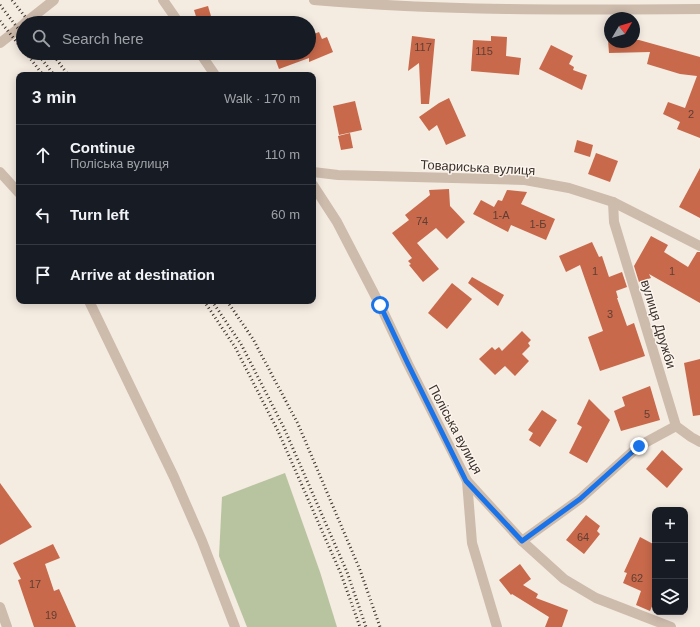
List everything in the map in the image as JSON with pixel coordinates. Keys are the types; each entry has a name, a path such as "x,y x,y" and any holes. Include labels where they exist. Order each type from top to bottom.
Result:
{"street":[{"path":"34,16 54,0"},
{"path":"163,0 174,16"},
{"path":"314,0 371,5 536,10 700,10"},
{"path":"0,43 16,30"},
{"path":"205,60 213,72"},
{"path":"0,172 16,190"},
{"name":"Товариська вулиця","path":"316,172 338,175 525,180 568,188 613,202 700,246"},
{"name":"Поліська вулиця","path":"316,191 336,222 380,305 466,481 522,541 564,579 596,598 671,627"},
{"name":"вулиця Дружби","path":"613,202 614,222 676,426"},
{"path":"90,304 174,477 202,541 235,627"},
{"path":"522,541 580,499 639,446 676,426 700,442"},
{"path":"466,481 472,543 497,627"},
{"path":"0,607 7,627"}],"green space":[{"path":"285,473 320,572 337,627 247,627 219,556 222,497"}],"building":[{"path":"208,6 211,16 196,16 194,10"},
{"path":"319,32 322,39 327,37 333,52 316,59 316,33"},
{"path":"412,36 435,39 429,104 421,104 419,63 408,71"},
{"path":"491,36 507,37 506,56 521,58 519,75 471,71 473,40 491,41"},
{"path":"640,40 700,57 700,138 677,129 680,122 663,114 668,102 685,108 697,76 680,74 647,64 650,52 609,53 609,48 640,48"},
{"path":"551,45 573,56 569,64 574,67 573,70 587,75 582,90 539,69"},
{"path":"276,60 304,60 279,69"},
{"path":"449,98 466,136 446,145 437,125 429,131 419,117"},
{"path":"355,101 362,130 339,135 333,106"},
{"path":"350,133 353,148 341,150 338,136"},
{"path":"577,140 593,145 590,157 574,152"},
{"path":"596,153 618,161 610,182 588,174"},
{"path":"700,168 700,218 679,207"},
{"path":"449,189 450,206 465,222 447,239 436,228 417,243 439,269 423,282 409,265 411,264 408,261 412,258 392,233 409,220 405,215 430,195 429,190"},
{"path":"507,190 527,192 521,204 555,219 546,240 511,225 508,232 473,214 481,200 494,207 498,200 502,201"},
{"path":"651,236 668,245 664,252 688,267 697,252 700,252 700,303 649,274 651,278 639,282 634,266"},
{"path":"592,242 599,257 602,256 609,277 622,272 627,287 616,291 617,298 627,326 634,323 645,356 600,371 588,337 603,331 580,265 566,272 559,256"},
{"path":"472,277 504,295 498,306 468,283"},
{"path":"452,283 472,299 447,329 428,313"},
{"path":"522,331 531,340 528,343 530,346 522,354 529,361 515,376 505,366 495,375 479,359 492,347 495,350 499,347 502,351"},
{"path":"700,359 700,415 693,416 684,363"},
{"path":"650,386 660,420 621,431 614,411 625,406 622,397"},
{"path":"589,399 610,420 587,463 569,453 582,427 577,424"},
{"path":"542,410 557,420 540,447 529,440 533,433 528,430"},
{"path":"662,450 683,469 667,488 646,469"},
{"path":"0,483 32,527 0,545"},
{"path":"586,515 600,526 597,531 600,534 584,554 566,540"},
{"path":"640,537 652,543 652,606 650,611 636,605 641,591 623,583 627,573 624,572"},
{"path":"53,544 60,558 45,564 54,591 59,589 76,627 34,627 18,580 21,579 13,563"},
{"path":"520,564 531,579 523,585 538,594 536,598 568,610 562,627 545,627 549,617 512,594 511,595 499,580"}],"railway":[{"path":"12,0 25,16"},
{"path":"0,5 16,26"},
{"path":"0,21 16,41"},
{"path":"31,60 41,72"},
{"path":"42,60 52,72"},
{"path":"57,60 66,72"},
{"path":"206,304 235,347 278,431 341,574 360,627"},
{"path":"214,304 241,344 284,428 347,572 366,627"},
{"path":"229,304 253,339 298,424 360,570 380,627"}],"route":[{"path":"380,305 466,481 522,541 580,499 639,446"}]}
